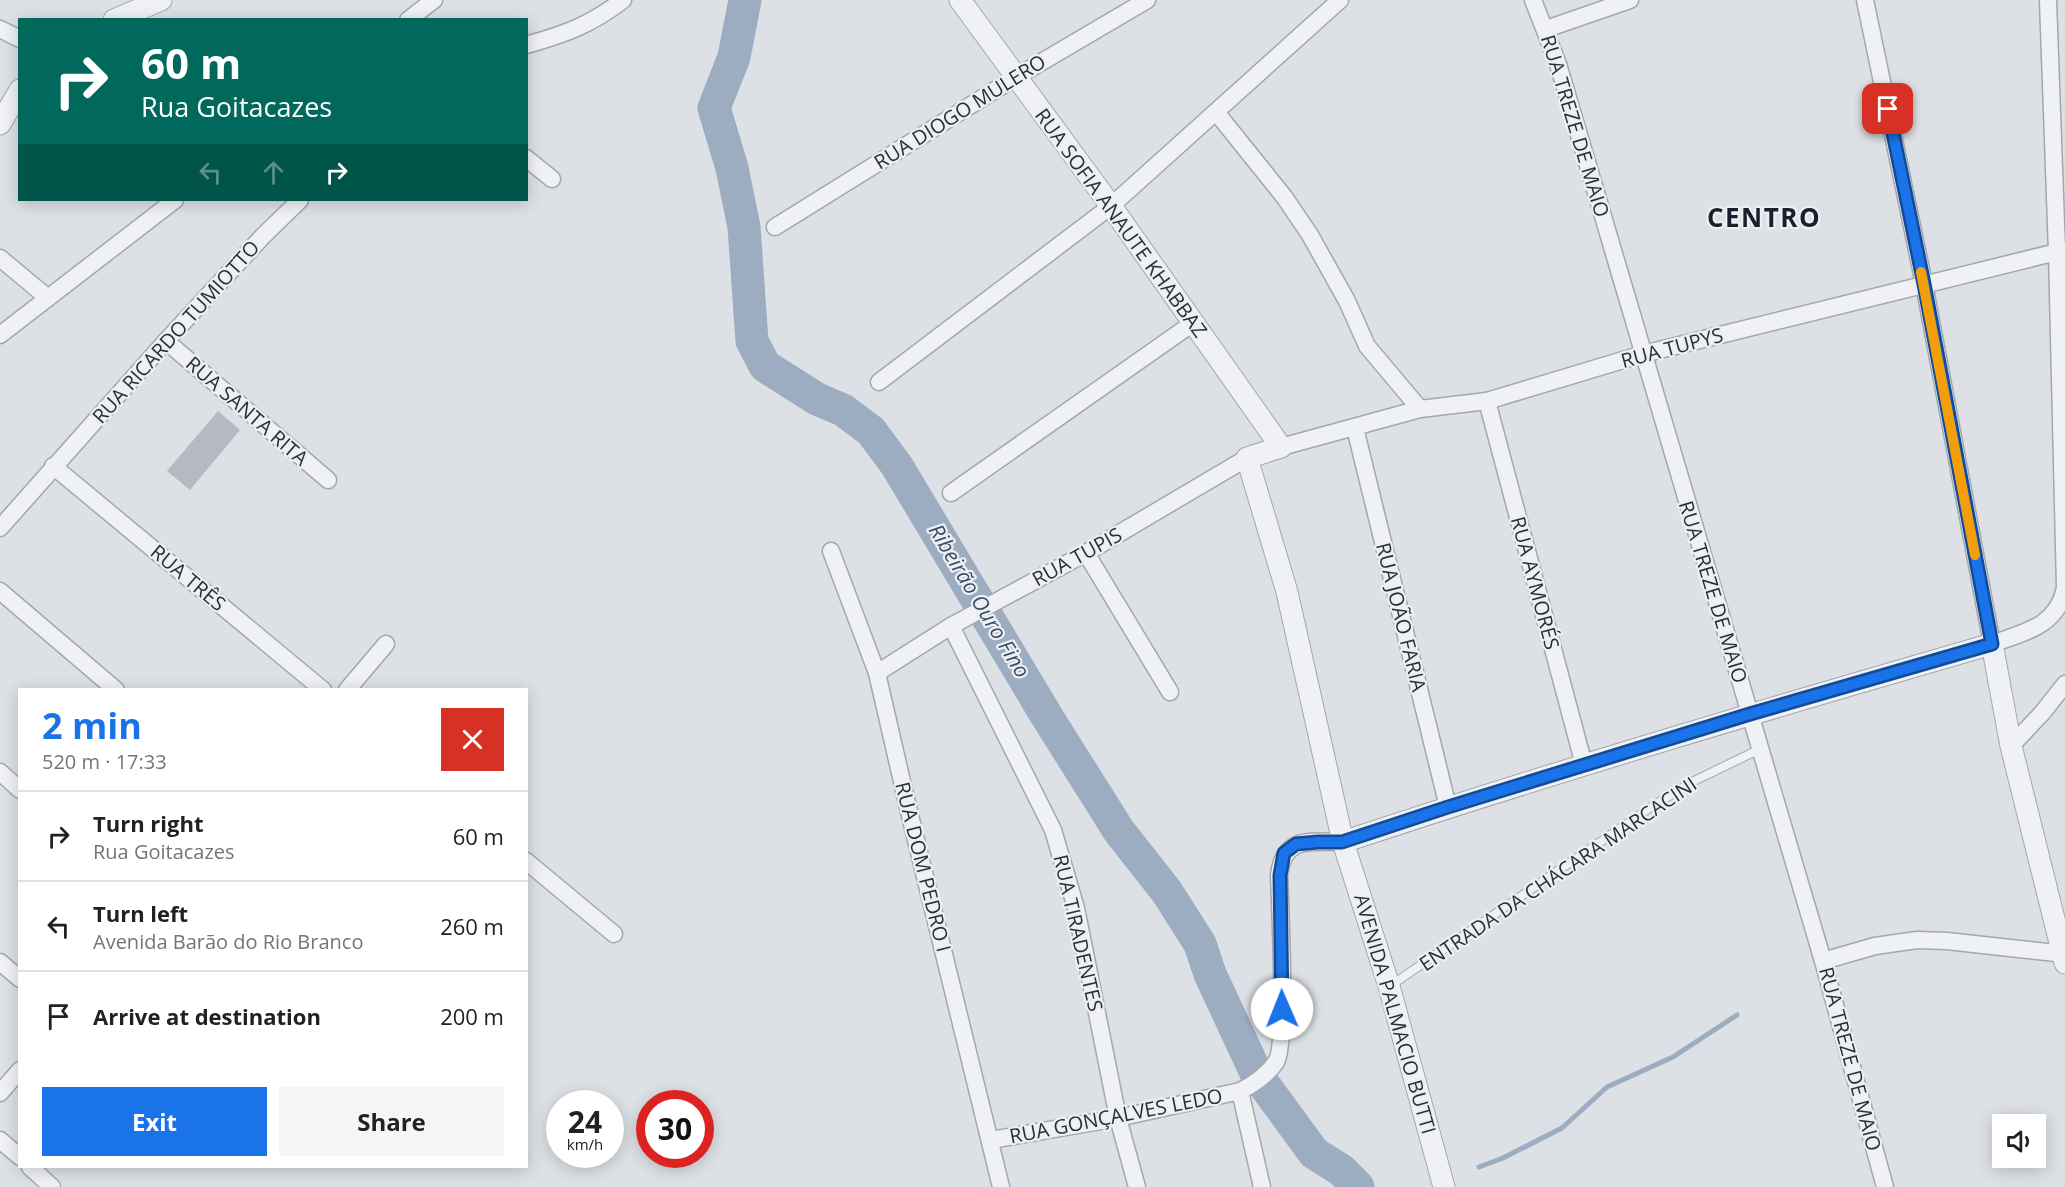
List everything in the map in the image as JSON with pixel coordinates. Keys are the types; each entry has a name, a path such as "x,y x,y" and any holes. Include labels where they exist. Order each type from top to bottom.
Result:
{"street":[{"path":"119,18 161,0"},
{"path":"411,18 434,0"},
{"path":"528,44 567,34 605,14 623,0"},
{"name":"RUA SOFIA ANAUTE KHABBAZ","path":"960,0 1111,206 1281,447"},
{"name":"RUA DIOGO MULERO","path":"775,227 1016,76 1147,0"},
{"path":"879,382 1111,206 1340,0"},
{"name":"RUA TREZE DE MAIO","path":"1533,0 1558,64 1823,961 1885,1187"},
{"path":"1546,30 1630,0"},
{"path":"1823,961 1875,946 1917,940 1947,941 2064,957 2011,746 1924,284 1865,0"},
{"path":"1262,1187 1247,1087 1277,1061 1281,1030 1281,863 1284,853 1296,844 1342,842 1750,714 1992,644 2042,625 2051,617 2062,599 2065,574 2061,251 2048,0"},
{"path":"0,29 18,38"},
{"path":"0,124 18,93"},
{"path":"1216,112 1285,198 1310,235 1367,346 1420,409"},
{"path":"528,160 552,179"},
{"path":"0,335 174,201"},
{"name":"RUA RICARDO TUMIOTTO","path":"0,528 229,272 299,201"},
{"name":"RUA TUPYS","path":"1281,447 1420,409 1487,401 1643,354 2061,251"},
{"path":"0,258 48,298"},
{"path":"951,493 1193,323"},
{"name":"RUA SANTA RITA","path":"166,341 328,480"},
{"name":"RUA AYMORÉS","path":"1487,401 1584,765"},
{"name":"RUA JOÃO FARIA","path":"1355,428 1448,807"},
{"name":"RUA TUPIS","path":"877,673 951,626 1086,554 1247,458 1281,447"},
{"name":"AVENIDA PALMACIO BUTTI","path":"1247,458 1287,592 1342,842 1389,986 1444,1187"},
{"name":"RUA TRÊS","path":"54,466 321,688"},
{"name":"RUA DOM PEDRO I","path":"831,551 877,673 1001,1187"},
{"path":"1086,554 1170,692"},
{"path":"0,591 114,688"},
{"name":"RUA TIRADENTES","path":"951,626 1053,830 1076,908 1118,1118 1137,1187"},
{"path":"349,688 386,644"},
{"path":"2011,746 2043,712 2065,684"},
{"path":"0,772 18,788"},
{"path":"528,863 614,934"},
{"path":"0,962 18,977"},
{"path":"0,1093 18,1072"},
{"name":"RUA GONÇALVES LEDO","path":"991,1140 1118,1118 1247,1087"},
{"path":"0,1140 18,1156"},
{"path":"31,1168 52,1187"}],"lane":[{"name":"ENTRADA DA CHÁCARA MARCACINI","path":"1389,986 1654,805 1694,781 1760,749"}],"building":[{"path":"218,411 240,430 190,490 167,471"}],"waterway":[{"name":"Ribeirão Ouro Fino","path":"745,0 734,57 714,108 732,168 744,227 752,341 765,366 817,399 843,410 871,431 897,466 1046,715 1119,831 1167,892 1200,944 1210,974 1257,1075 1314,1153 1341,1170 1358,1187"},
{"path":"1479,1167 1503,1158 1562,1128 1607,1087 1673,1057 1737,1015"}],"slow traffic":[{"path":"1921,272 1975,555"}],"district":[{"name":"CENTRO","path":"1764,218"}],"route":[{"path":"1282,1009 1281,863 1284,853 1296,844 1342,842 1750,714 1992,644 1924,284 1888,109"}]}
